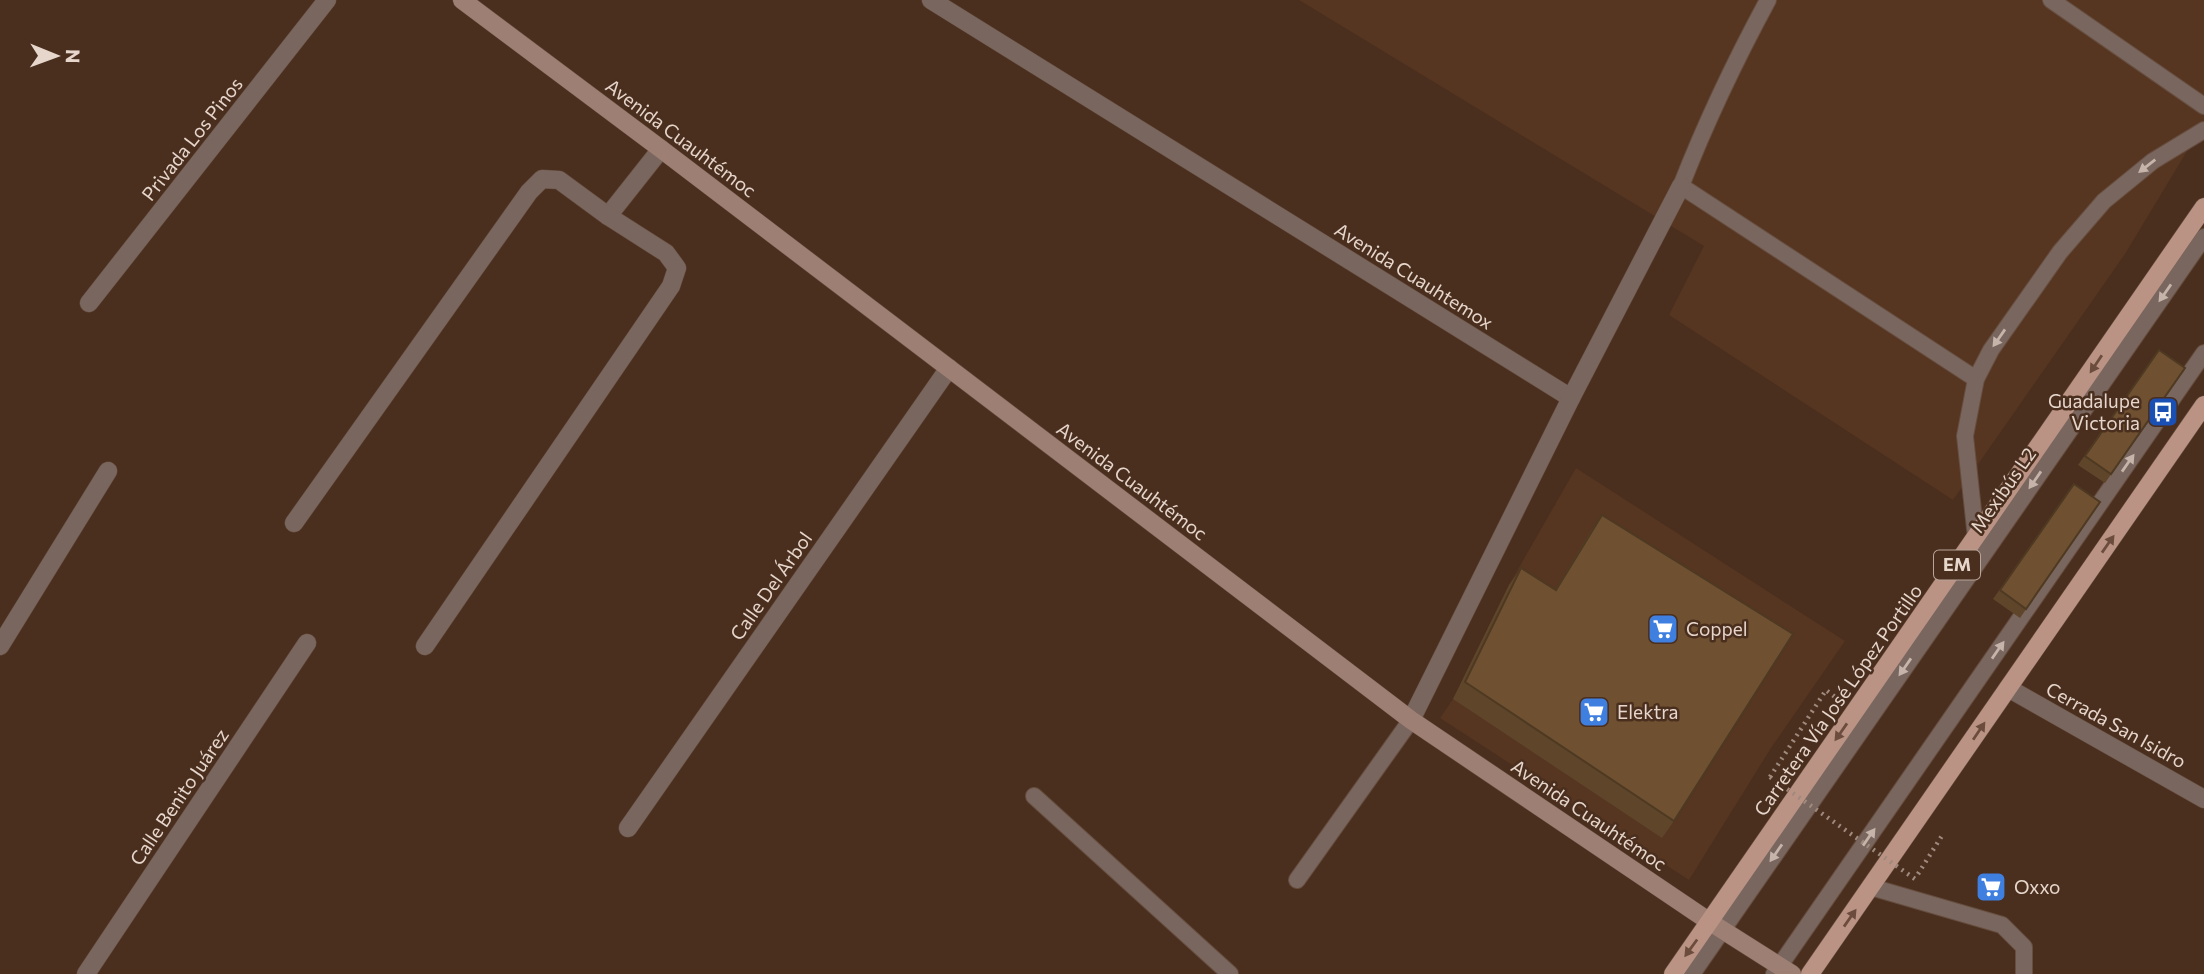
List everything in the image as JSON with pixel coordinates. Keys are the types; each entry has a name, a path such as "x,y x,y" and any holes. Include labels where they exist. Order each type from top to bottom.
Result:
{"main road":[{"name":"Avenida Cuauhtémoc","path":"462,0 1411,720 1782,971"},
{"name":"Carretera Vía José López Portillo","path":"1673,974 1716,926 1854,713 2204,207"},
{"path":"1811,974 2204,405"}],"street":[{"name":"Privada Los Pinos","path":"89,303 327,0"},
{"name":"Avenida Cuauhtemox","path":"931,0 1571,398"},
{"path":"608,216 661,149"},
{"path":"295,523 529,192 542,179 559,180 608,216 666,253 677,268 671,286 425,646"},
{"path":"1411,720 1571,398 1681,186"},
{"name":"Calle Del Árbol","path":"628,828 949,368"},
{"path":"0,646 108,471"},
{"name":"Calle Benito Juárez","path":"86,974 307,643"},
{"name":"Cerrada San Isidro","path":"2008,688 2204,799"}],"lane":[{"path":"1768,0 1717,100 1681,186 1976,379"},
{"path":"2051,0 2074,7 2204,106"},
{"path":"1976,538 1965,436 1976,379 1991,349 2055,260 2104,201 2153,161 2204,130"},
{"name":"Mexibús L2","path":"1692,974 1716,926 2204,237"},
{"path":"1782,971 2204,353"},
{"path":"1297,880 1411,720"},
{"path":"1034,796 1230,974"},
{"path":"1871,887 2002,925 2024,947 2024,974"}],"path":[{"path":"1854,713 1826,690 1770,777 1915,879"}],"shaded area":[{"path":"1299,0 2204,0 2204,123 2125,254 1953,500 1669,315 1704,246"},
{"path":"1576,468 1845,641 1771,748 1689,880 1440,718 1453,699 1509,585"}],"building":[{"path":"2159,350 2185,368 2111,474 2085,456"},
{"path":"2074,484 2100,502 2026,609 2000,590"},
{"path":"1602,515 1793,634 1674,821 1465,682 1521,568 1556,590"}],"place":[{"name":"Guadalupe Victoria","path":"2163,412"},
{"name":"Coppel","path":"1663,629"},
{"name":"Elektra","path":"1594,712"},
{"name":"Oxxo","path":"1991,887"}]}
